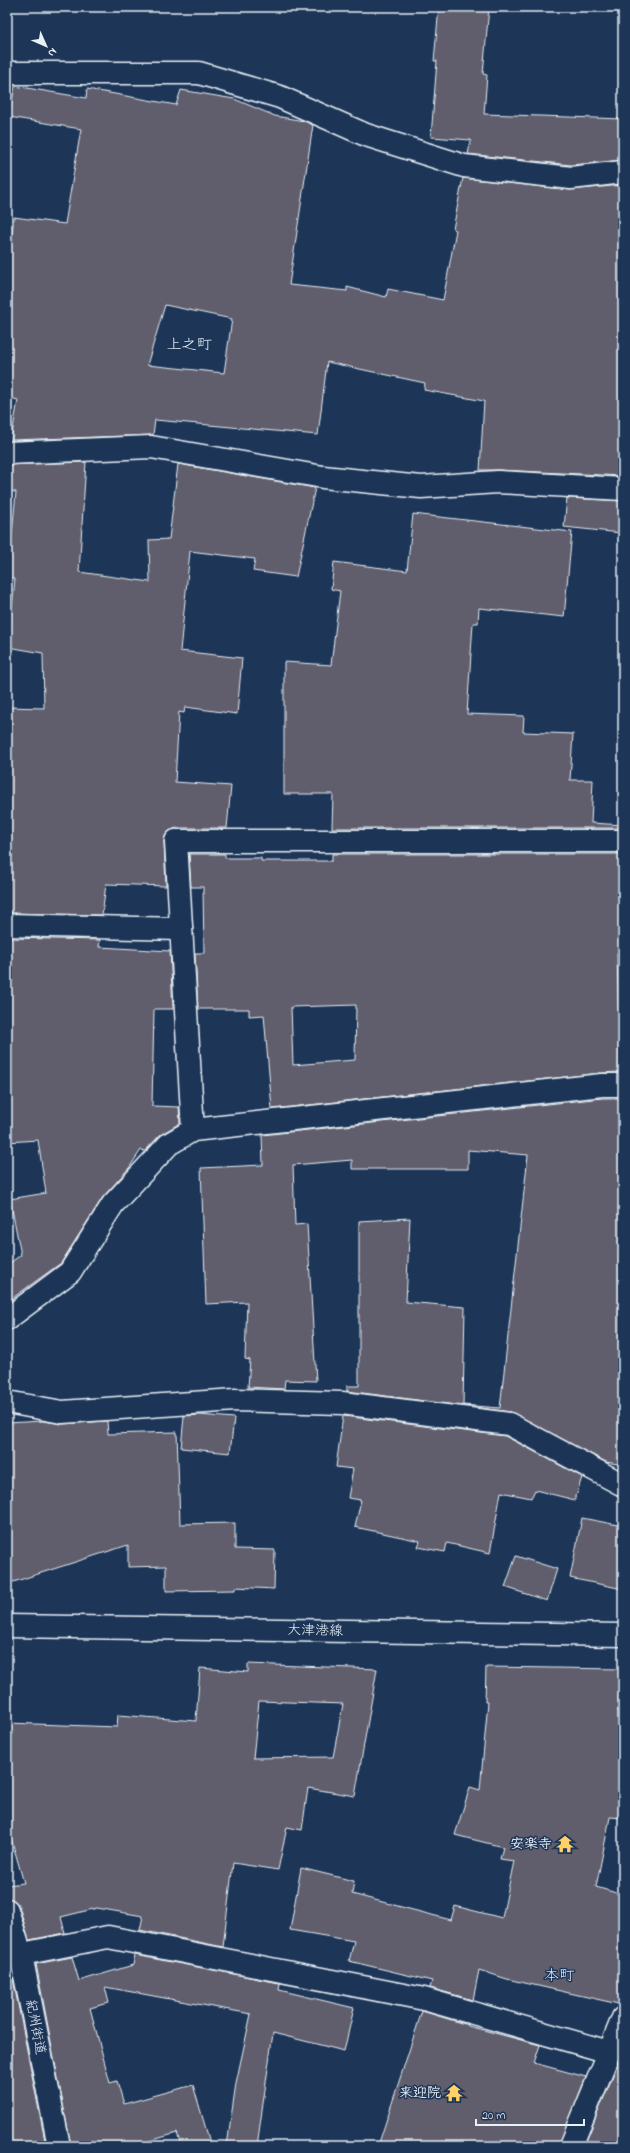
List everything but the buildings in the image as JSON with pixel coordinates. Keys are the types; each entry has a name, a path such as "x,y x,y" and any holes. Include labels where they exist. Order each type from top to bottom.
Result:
{"street":[{"path":"7,74 199,73 280,97 366,135 464,166 571,178 623,172"},
{"path":"7,453 151,447 323,477 421,487 498,482 623,489"},
{"path":"193,1130 176,841 623,841"},
{"path":"7,925 181,929"},
{"path":"7,1319 70,1272 114,1204 169,1144 193,1130 594,1086 623,1085"},
{"path":"7,1402 62,1412 235,1400 342,1403 509,1424 623,1485"},
{"name":"大津港線","path":"7,1626 623,1635"},
{"name":"紀州街道","path":"7,1910 14,1956 59,2146"},
{"path":"14,1956 108,1937 424,1999 609,2052"},
{"path":"571,2146 623,2018"}],"place":[{"name":"安楽寺","path":"565,1844"},
{"name":"来迎院","path":"454,2093"}],"district":[{"name":"上之町","path":"189,345"},
{"name":"本町","path":"559,1976"}]}
